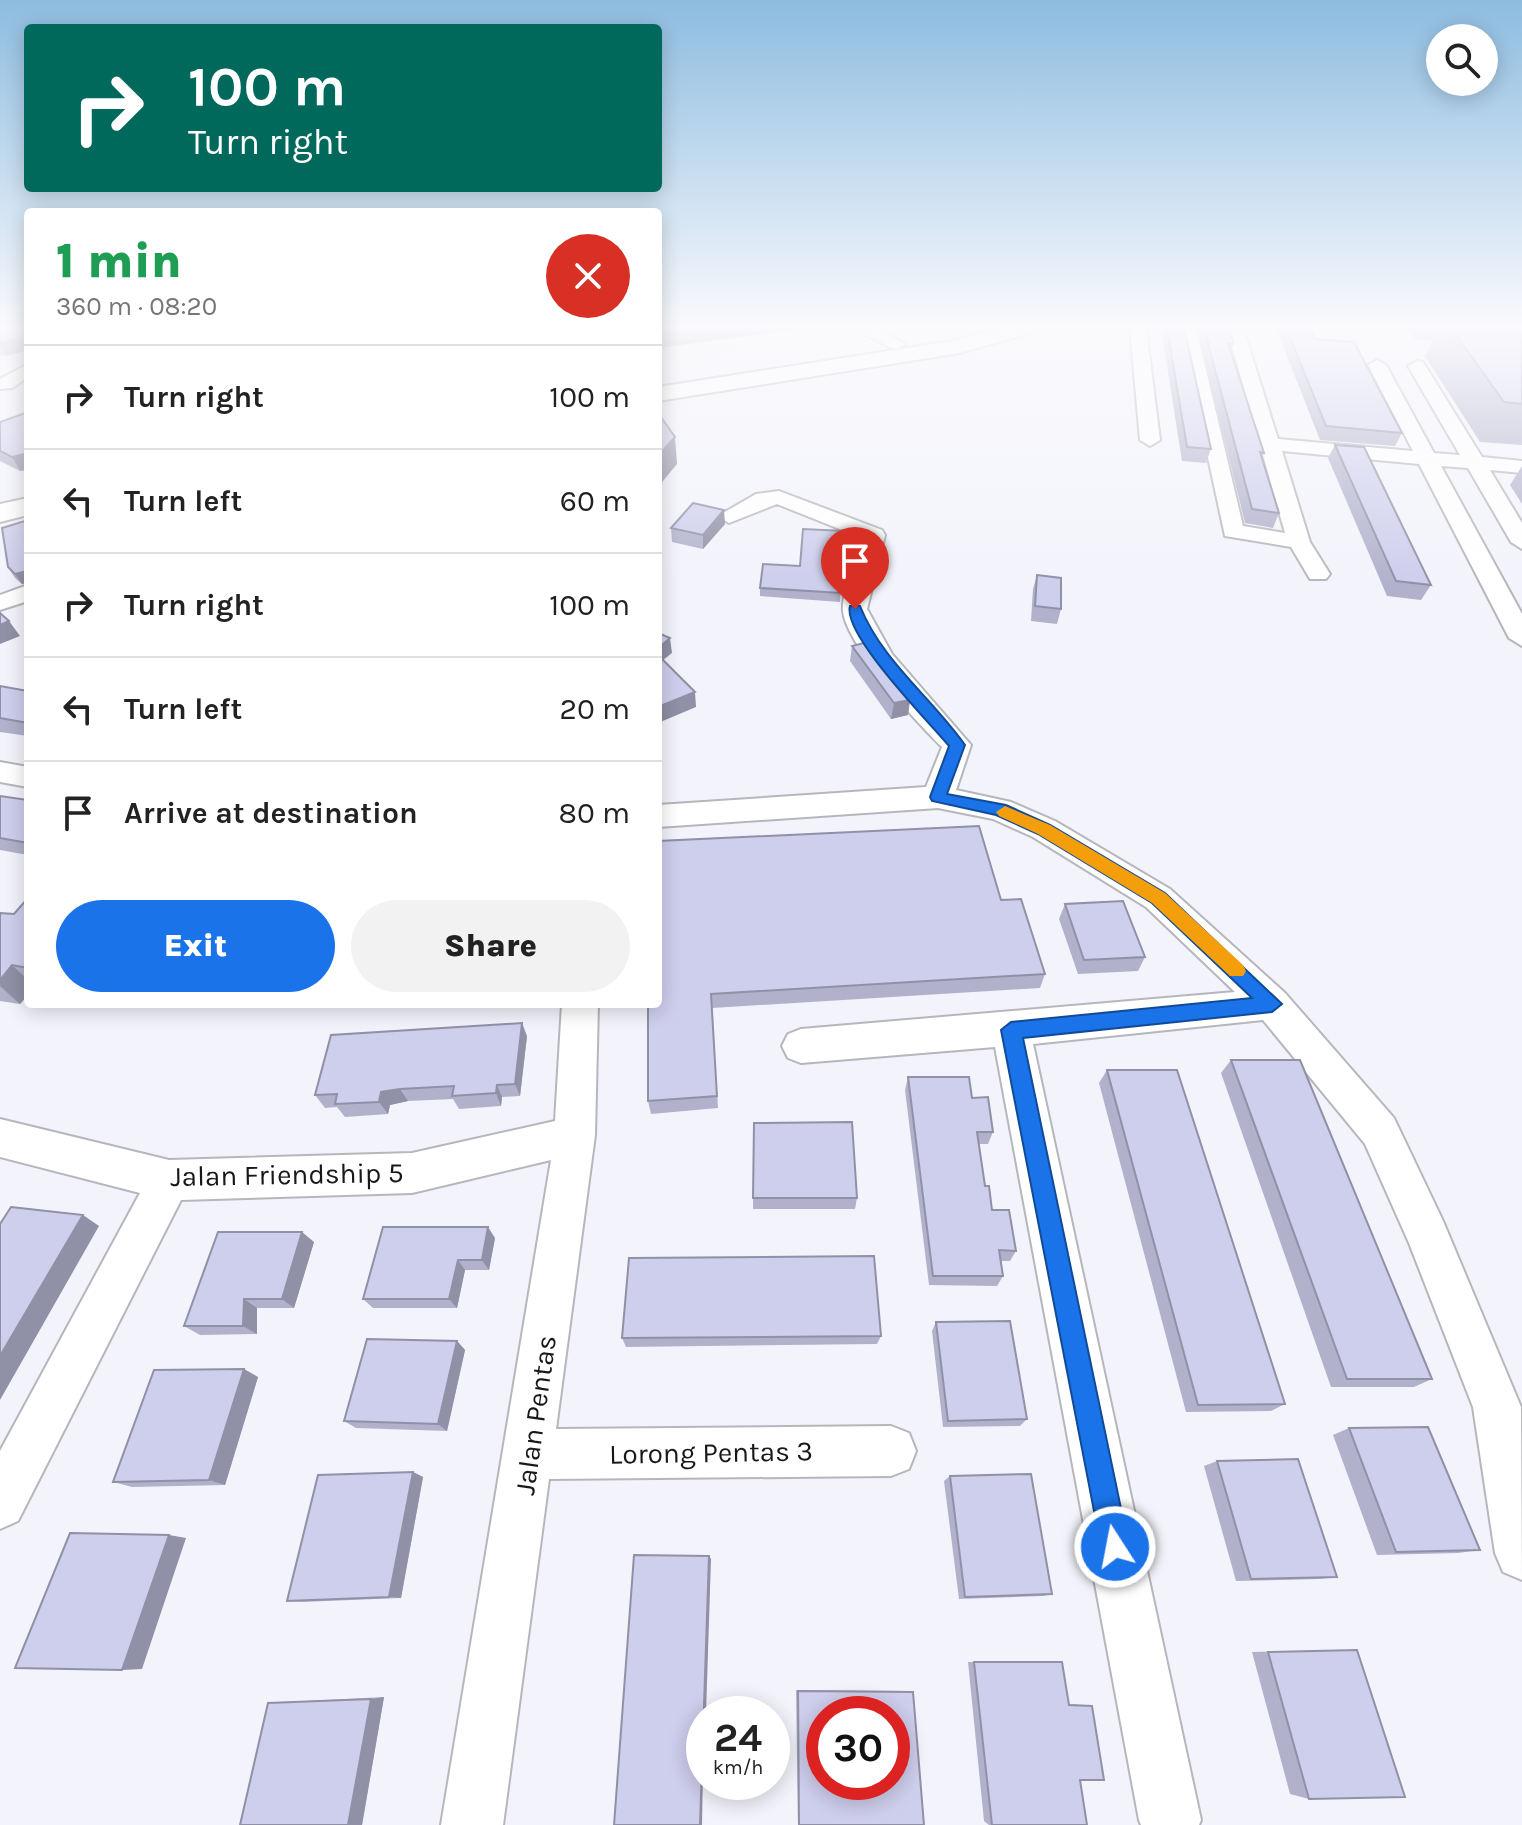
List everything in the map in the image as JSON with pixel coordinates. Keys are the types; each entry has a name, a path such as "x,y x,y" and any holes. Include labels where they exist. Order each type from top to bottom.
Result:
{"highway":[{"path":"0,489 24,483"},
{"path":"0,513 24,507"}],"street":[{"path":"1147,413 1150,440"},
{"path":"1197,413 1233,531 1299,542"},
{"path":"1255,413 1269,444 1299,542 1318,574"},
{"path":"1402,413 1522,638"},
{"path":"1447,413 1473,463 1522,542"},
{"path":"1269,444 1522,467"},
{"path":"729,516 764,499 779,497 874,535 855,609 856,621 881,657 957,745 938,797"},
{"path":"1,603 24,594"},
{"path":"0,772 24,776"},
{"path":"662,816 938,797 1000,810 1044,829 1158,898 1272,1004 1380,1131 1428,1236 1497,1407 1522,1553"},
{"path":"801,1046 1011,1030 1272,1004"},
{"name":"Jalan Pentas","path":"472,1825 530,1454 575,1135 580,1008"},
{"path":"1011,1030 1170,1820"},
{"name":"Jalan Friendship 5","path":"0,1138 169,1180 412,1173 575,1135"},
{"path":"0,1503 169,1180"},
{"name":"Lorong Pentas 3","path":"530,1454 891,1451"}],"building":[{"path":"24,413 24,454 12,457 0,451 0,422"},
{"path":"1181,413 1203,413 1211,449 1187,447"},
{"path":"1227,413 1251,413 1279,513 1252,509"},
{"path":"1321,413 1392,413 1402,433 1326,426"},
{"path":"662,419 675,437 662,452"},
{"path":"1335,445 1364,447 1431,585 1396,581"},
{"path":"693,503 724,510 703,535 671,528"},
{"path":"24,521 24,582 23,572 15,574 8,567 2,528"},
{"path":"803,529 844,531 841,593 760,588 763,564 800,566"},
{"path":"1037,575 1061,578 1061,609 1035,606"},
{"path":"0,613 9,621 0,625"},
{"path":"864,643 910,700 894,703 852,646"},
{"path":"662,659 695,692 662,705"},
{"path":"0,686 24,690 24,722 0,718"},
{"path":"0,796 24,799 24,842 0,838"},
{"path":"979,826 1001,900 1021,899 1045,974 711,994 717,1096 648,1101 648,1008 662,1008 662,841"},
{"path":"1123,901 1145,957 1084,960 1065,904"},
{"path":"24,903 24,967 12,965 0,980 0,913 14,914"},
{"path":"522,1023 515,1084 497,1085 496,1093 452,1096 454,1086 400,1089 381,1092 379,1102 335,1104 337,1094 315,1095 331,1035"},
{"path":"1231,1060 1300,1060 1432,1379 1347,1379"},
{"path":"1107,1070 1177,1070 1285,1404 1198,1405"},
{"path":"908,1077 969,1077 972,1098 988,1097 993,1132 977,1132 985,1186 989,1186 992,1210 1009,1210 1016,1251 999,1250 1003,1276 933,1276"},
{"path":"852,1122 857,1198 753,1198 754,1123"},
{"path":"11,1207 83,1215 0,1356 0,1224"},
{"path":"383,1227 488,1227 482,1260 458,1260 449,1299 363,1299"},
{"path":"218,1232 302,1232 282,1299 244,1299 243,1326 184,1326"},
{"path":"874,1256 881,1336 622,1338 629,1258"},
{"path":"1010,1321 1027,1419 948,1421 936,1322"},
{"path":"367,1339 457,1341 438,1424 344,1421"},
{"path":"244,1369 209,1480 113,1482 154,1370"},
{"path":"1428,1427 1480,1550 1396,1552 1349,1428"},
{"path":"1298,1459 1337,1577 1251,1579 1217,1461"},
{"path":"413,1472 389,1597 287,1601 318,1475"},
{"path":"1031,1474 1052,1594 965,1597 950,1476"},
{"path":"70,1533 169,1535 122,1670 15,1668"},
{"path":"634,1555 709,1556 704,1696 686,1696 686,1800 701,1800 700,1825 614,1825"},
{"path":"1357,1650 1405,1797 1309,1799 1268,1652"},
{"path":"974,1662 1062,1662 1069,1705 1092,1706 1104,1780 1080,1780 1087,1825 992,1825"},
{"path":"798,1691 913,1692 924,1825 799,1825"},
{"path":"371,1699 348,1825 240,1825 268,1703"}],"slow traffic":[{"path":"1005,812 1044,829 1158,898 1237,971"}],"route":[{"path":"855,609 856,621 881,657 938,727 957,745 938,797 1000,810 1044,829 1158,898 1272,1004 1011,1030 1115,1547"}]}
